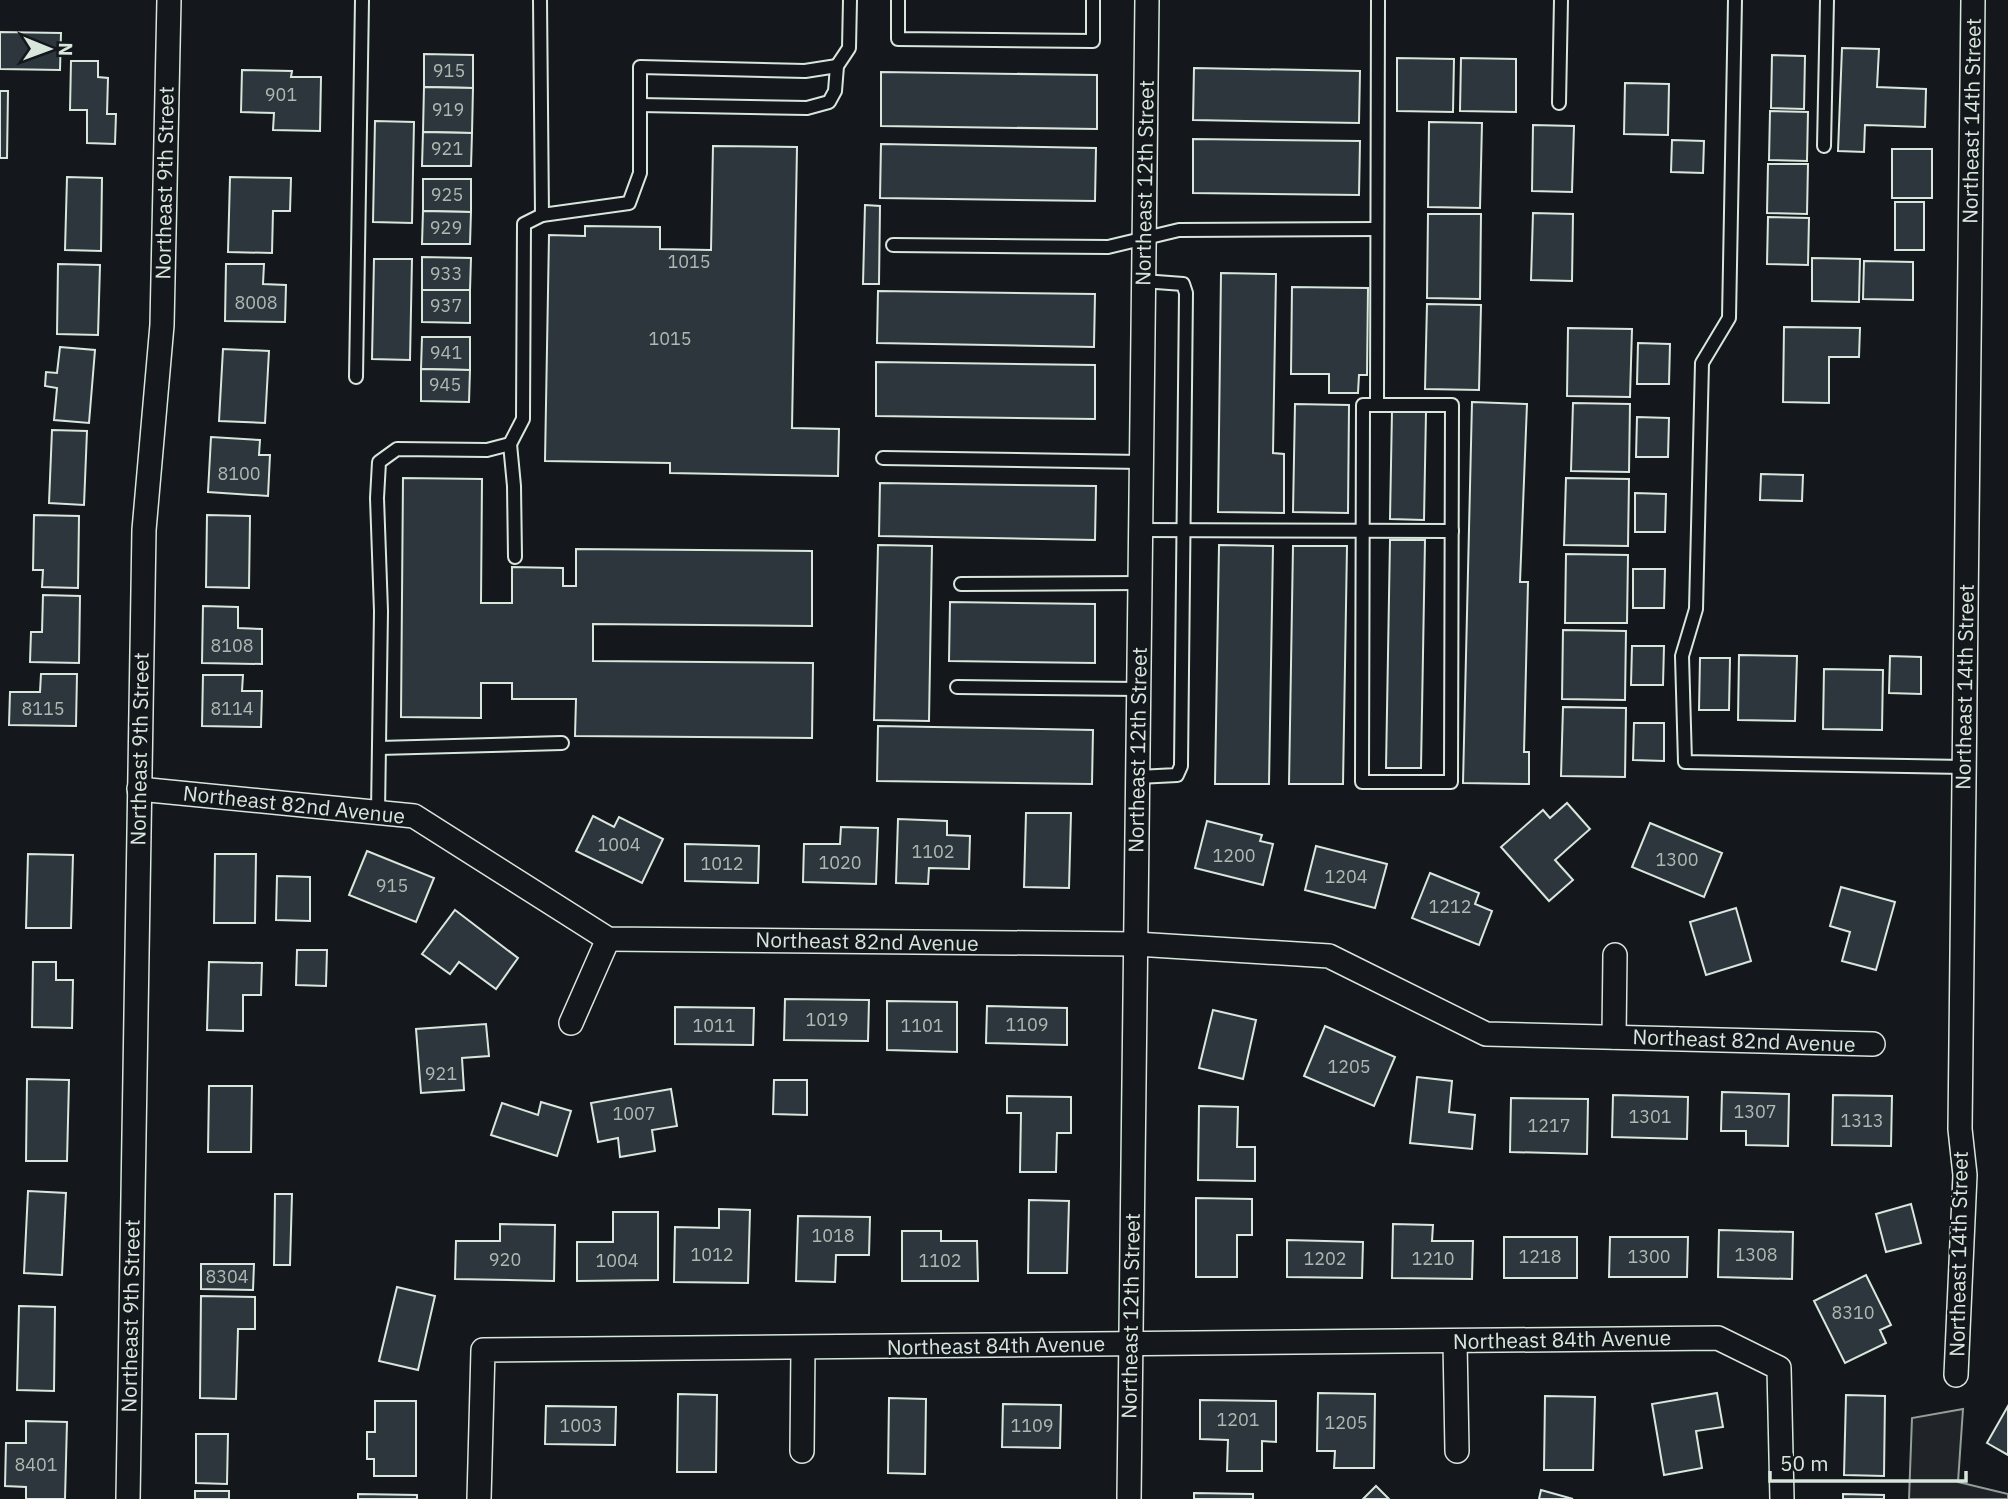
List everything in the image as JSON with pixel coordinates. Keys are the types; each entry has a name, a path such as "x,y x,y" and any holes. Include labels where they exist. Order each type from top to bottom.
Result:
{"street":[{"name":"Northeast 9th Street","path":"128,1499 144,530 162,325 169,0"},
{"name":"Northeast 12th Street","path":"1129,1499 1147,0"},
{"name":"Northeast 14th Street","path":"1956,1375 1965,1175 1960,1129 1973,0"},
{"name":"Northeast 82nd Avenue","path":"139,789 414,816 608,939 1136,944 1329,956 1486,1034 1873,1044"},
{"path":"571,1023 608,939"},
{"name":"Northeast 82nd Avenue","path":"1614,1037 1615,956"},
{"name":"Northeast 84th Avenue","path":"479,1499 483,1350 1718,1338 1779,1368 1783,1444 1782,1499"},
{"path":"1455,1342 1457,1451"},
{"path":"802,1451 803,1348"}],"lane":[{"path":"356,377 362,0"},
{"path":"540,0 542,215"},
{"path":"640,105 821,106 829,102 835,91 837,66 849,48 850,0"},
{"path":"898,0 898,39 1093,41 1093,0"},
{"path":"1377,405 1378,0"},
{"path":"1559,103 1561,0"},
{"path":"1735,0 1729,318 1702,363 1696,609 1682,656 1685,762 1964,767"},
{"path":"1824,146 1827,0"},
{"path":"515,557 514,486 510,444 523,419 524,224 542,215 629,203 640,173 640,67 805,71 837,66"},
{"path":"893,245 1108,247 1179,230 1377,229"},
{"path":"1138,777 1177,775 1181,766 1184,530 1186,293 1183,284 1174,281 1143,281"},
{"path":"1363,405 1377,405 1452,405 1451,782 1362,782 1363,405"},
{"path":"377,812 379,462 397,449 487,450 510,444"},
{"path":"883,458 1142,462"},
{"path":"1141,530 1452,531"},
{"path":"961,584 1140,583"},
{"path":"957,687 1139,689"},
{"path":"379,748 562,743"}],"shaded area":[{"path":"1963,1409 1958,1482 2008,1494 2008,1499 1909,1499 1912,1418"}],"building":[{"path":"0,32 61,33 60,70 0,69"},
{"path":"1842,48 1879,49 1877,87 1926,89 1925,127 1865,125 1864,152 1838,151"},
{"path":"424,54 473,55 473,88 424,87"},
{"path":"1772,55 1805,56 1804,109 1771,108"},
{"path":"1397,58 1454,59 1453,112 1397,111"},
{"path":"1461,58 1516,59 1516,112 1460,111"},
{"path":"71,61 98,61 98,77 108,78 107,114 116,114 115,144 87,143 87,110 70,110"},
{"path":"1194,68 1360,71 1359,123 1193,120"},
{"path":"242,70 292,71 291,77 321,77 320,131 273,130 274,113 241,112"},
{"path":"881,72 1097,75 1097,129 881,126"},
{"path":"1625,83 1669,84 1668,135 1624,134"},
{"path":"424,87 473,88 472,133 423,132"},
{"path":"0,91 8,91 7,158 0,158"},
{"path":"1770,111 1808,112 1807,161 1769,160"},
{"path":"375,121 414,122 412,223 373,222"},
{"path":"1429,122 1482,123 1480,208 1428,207"},
{"path":"1533,125 1574,126 1572,192 1532,191"},
{"path":"423,132 472,133 471,166 422,166"},
{"path":"1193,139 1360,141 1359,195 1193,193"},
{"path":"1672,140 1704,141 1703,173 1671,172"},
{"path":"881,144 1096,148 1095,201 880,198"},
{"path":"713,146 797,147 792,428 839,429 838,476 670,473 670,463 545,461 549,235 585,236 585,226 660,227 660,249 711,250"},
{"path":"1892,149 1932,149 1932,198 1892,198"},
{"path":"1768,164 1808,164 1807,214 1767,213"},
{"path":"67,177 102,178 101,251 65,250"},
{"path":"230,177 291,178 290,211 273,211 272,253 228,252"},
{"path":"423,179 471,179 471,212 423,211"},
{"path":"1895,202 1924,202 1924,250 1895,250"},
{"path":"865,205 880,206 879,284 863,284"},
{"path":"423,211 471,212 470,244 422,244"},
{"path":"1533,213 1573,214 1572,281 1531,280"},
{"path":"1428,214 1481,214 1480,299 1427,298"},
{"path":"1768,217 1809,218 1808,265 1767,264"},
{"path":"422,257 471,258 470,290 422,290"},
{"path":"1812,258 1860,259 1859,302 1812,301"},
{"path":"374,259 412,259 410,360 372,359"},
{"path":"1864,261 1913,262 1913,300 1863,299"},
{"path":"58,264 100,265 98,335 57,334"},
{"path":"226,264 264,264 263,284 286,285 285,322 225,321"},
{"path":"1221,273 1276,274 1273,453 1284,454 1284,513 1218,512"},
{"path":"1292,287 1368,288 1367,375 1359,375 1358,393 1329,393 1329,374 1291,374"},
{"path":"422,290 470,290 470,323 422,322"},
{"path":"878,291 1095,294 1094,347 877,343"},
{"path":"1427,304 1481,305 1479,390 1425,389"},
{"path":"1784,327 1860,328 1859,357 1829,357 1829,403 1783,402"},
{"path":"1568,328 1632,329 1630,397 1567,396"},
{"path":"422,337 470,337 470,370 421,369"},
{"path":"1638,343 1670,344 1669,384 1637,384"},
{"path":"60,347 95,350 89,423 54,420 57,388 45,386 46,372 57,373"},
{"path":"223,349 269,351 265,423 219,421"},
{"path":"876,362 1095,365 1095,419 876,416"},
{"path":"421,369 470,370 469,402 421,401"},
{"path":"1472,402 1527,404 1520,582 1528,582 1524,752 1529,752 1529,784 1463,783"},
{"path":"1573,403 1630,404 1629,472 1571,471"},
{"path":"1295,404 1349,405 1348,513 1293,512"},
{"path":"1392,411 1426,412 1424,520 1390,519"},
{"path":"1637,417 1669,418 1668,457 1636,457"},
{"path":"52,430 87,431 84,505 49,503"},
{"path":"211,437 260,440 259,455 270,455 268,496 208,492"},
{"path":"1761,474 1803,475 1802,501 1760,500"},
{"path":"403,478 482,479 481,603 512,603 512,567 563,568 563,586 576,586 576,549 812,551 812,626 593,624 593,661 813,663 812,738 575,736 576,699 512,699 512,683 481,683 481,718 401,717"},
{"path":"1566,478 1629,479 1628,546 1564,545"},
{"path":"880,483 1096,486 1095,540 879,536"},
{"path":"1635,493 1666,494 1665,532 1635,532"},
{"path":"34,515 79,516 78,588 42,587 43,570 33,570"},
{"path":"207,515 250,516 249,588 206,587"},
{"path":"1390,540 1425,540 1421,768 1386,768"},
{"path":"878,545 932,546 929,721 874,720"},
{"path":"1219,545 1273,546 1269,784 1215,784"},
{"path":"1293,546 1347,546 1343,784 1289,784"},
{"path":"1566,554 1628,555 1627,623 1565,623"},
{"path":"1633,569 1665,569 1664,608 1633,608"},
{"path":"43,595 80,596 79,663 30,662 31,632 42,632"},
{"path":"950,602 1095,604 1095,663 949,661"},
{"path":"203,606 238,607 238,628 262,629 262,664 202,663"},
{"path":"1563,630 1626,631 1625,700 1562,699"},
{"path":"1632,646 1664,646 1663,685 1631,685"},
{"path":"1739,655 1797,656 1795,721 1738,720"},
{"path":"1890,656 1921,657 1921,694 1889,693"},
{"path":"1700,658 1730,658 1729,710 1699,710"},
{"path":"1824,669 1883,670 1882,730 1823,729"},
{"path":"41,674 77,674 76,726 9,725 10,692 40,692"},
{"path":"203,675 243,675 242,691 262,691 261,727 202,726"},
{"path":"1563,707 1626,708 1625,777 1561,776"},
{"path":"1634,723 1664,723 1664,761 1633,760"},
{"path":"878,726 1093,730 1092,784 877,781"},
{"path":"1567,803 1590,829 1555,860 1573,880 1549,901 1501,847 1543,810 1550,818"},
{"path":"1026,813 1071,813 1069,888 1024,887"},
{"path":"593,816 614,827 619,817 663,839 642,883 576,851"},
{"path":"898,819 947,821 947,835 970,836 969,869 929,868 928,884 896,883"},
{"path":"1207,821 1262,835 1260,841 1273,844 1263,885 1195,868"},
{"path":"1650,823 1722,853 1704,897 1632,867"},
{"path":"841,827 878,828 876,884 803,882 804,844 840,844"},
{"path":"685,844 759,846 758,883 685,881"},
{"path":"1316,846 1387,864 1375,908 1305,890"},
{"path":"367,851 434,878 416,922 349,895"},
{"path":"28,854 73,855 71,928 26,928"},
{"path":"215,854 256,854 255,923 214,923"},
{"path":"1430,873 1479,893 1475,904 1492,911 1479,945 1412,918"},
{"path":"277,876 310,877 310,921 276,920"},
{"path":"1841,887 1895,902 1876,970 1842,961 1850,932 1830,926"},
{"path":"1736,908 1751,961 1706,975 1690,922"},
{"path":"455,910 518,958 496,989 459,962 450,974 422,954"},
{"path":"297,950 327,950 326,986 296,985"},
{"path":"33,962 56,962 56,980 73,980 72,1028 32,1027"},
{"path":"209,962 262,963 261,995 243,995 243,1031 207,1030"},
{"path":"785,999 869,1000 868,1041 784,1040"},
{"path":"887,1001 957,1002 957,1052 887,1050"},
{"path":"987,1006 1067,1008 1067,1045 986,1043"},
{"path":"675,1007 754,1008 753,1045 675,1044"},
{"path":"1213,1010 1256,1020 1243,1079 1199,1068"},
{"path":"486,1024 489,1056 462,1058 464,1090 421,1093 416,1029"},
{"path":"1325,1026 1395,1057 1374,1106 1304,1076"},
{"path":"1417,1077 1452,1081 1449,1112 1475,1115 1472,1149 1410,1143"},
{"path":"27,1079 69,1080 67,1161 26,1161"},
{"path":"774,1080 807,1080 807,1115 773,1114"},
{"path":"209,1086 252,1086 251,1152 208,1152"},
{"path":"671,1089 677,1126 652,1130 655,1151 620,1157 618,1138 598,1142 591,1103"},
{"path":"1722,1092 1789,1094 1788,1146 1746,1145 1746,1131 1721,1131"},
{"path":"1613,1095 1688,1097 1687,1139 1612,1137"},
{"path":"1833,1095 1892,1096 1891,1146 1832,1145"},
{"path":"1007,1096 1071,1097 1071,1133 1057,1133 1056,1172 1020,1172 1021,1113 1007,1113"},
{"path":"1511,1098 1588,1099 1587,1154 1510,1152"},
{"path":"541,1102 571,1111 557,1156 491,1135 502,1103 538,1115"},
{"path":"1199,1106 1238,1107 1237,1147 1255,1147 1255,1181 1198,1180"},
{"path":"28,1191 66,1193 62,1275 24,1273"},
{"path":"275,1194 292,1194 290,1265 274,1265"},
{"path":"1196,1198 1252,1199 1252,1235 1237,1235 1237,1277 1196,1277"},
{"path":"1029,1200 1069,1201 1067,1273 1028,1273"},
{"path":"1911,1204 1921,1243 1886,1252 1876,1214"},
{"path":"719,1209 750,1210 748,1283 674,1282 675,1227 719,1228"},
{"path":"613,1212 658,1212 658,1280 577,1281 577,1242 613,1242"},
{"path":"798,1216 870,1217 869,1255 836,1255 835,1282 796,1281"},
{"path":"500,1224 555,1225 554,1281 455,1279 456,1241 500,1241"},
{"path":"1393,1224 1433,1225 1432,1241 1473,1241 1472,1279 1392,1278"},
{"path":"1719,1230 1793,1232 1792,1279 1718,1277"},
{"path":"902,1231 941,1231 941,1241 977,1241 978,1281 902,1281"},
{"path":"1504,1237 1577,1237 1577,1278 1504,1278"},
{"path":"1610,1237 1688,1237 1687,1277 1609,1277"},
{"path":"1287,1240 1363,1242 1362,1278 1287,1277"},
{"path":"201,1264 254,1264 253,1290 201,1289"},
{"path":"1866,1275 1891,1325 1880,1330 1886,1343 1845,1363 1814,1301"},
{"path":"397,1287 435,1296 418,1370 379,1361"},
{"path":"201,1296 255,1297 255,1329 238,1329 236,1399 200,1398"},
{"path":"19,1306 55,1307 54,1391 17,1390"},
{"path":"1318,1393 1375,1394 1374,1468 1334,1468 1335,1451 1317,1451"},
{"path":"1717,1393 1723,1427 1696,1431 1702,1468 1664,1475 1652,1404"},
{"path":"678,1394 717,1395 716,1472 677,1472"},
{"path":"1846,1395 1885,1396 1884,1476 1844,1475"},
{"path":"1545,1396 1595,1397 1593,1470 1544,1470"},
{"path":"889,1398 926,1399 925,1474 888,1473"},
{"path":"1200,1400 1276,1401 1276,1442 1262,1441 1262,1471 1227,1471 1228,1440 1200,1439"},
{"path":"375,1401 416,1401 416,1476 374,1476 374,1459 367,1459 367,1432 375,1432"},
{"path":"1003,1404 1061,1405 1060,1448 1002,1447"},
{"path":"546,1406 616,1407 615,1445 545,1444"},
{"path":"2008,1406 2008,1455 1987,1443"},
{"path":"26,1421 67,1422 65,1499 26,1499 26,1487 5,1486 6,1443 26,1443"},
{"path":"196,1434 228,1434 227,1484 196,1483"},
{"path":"1376,1486 1389,1499 1363,1499"},
{"path":"1541,1490 1573,1499 1539,1499"},
{"path":"195,1491 229,1491 229,1499 195,1499"},
{"path":"1194,1493 1253,1494 1253,1499 1194,1499"},
{"path":"358,1494 417,1495 417,1499 358,1499"},
{"path":"1843,1494 1884,1495 1884,1499 1843,1499"}]}
